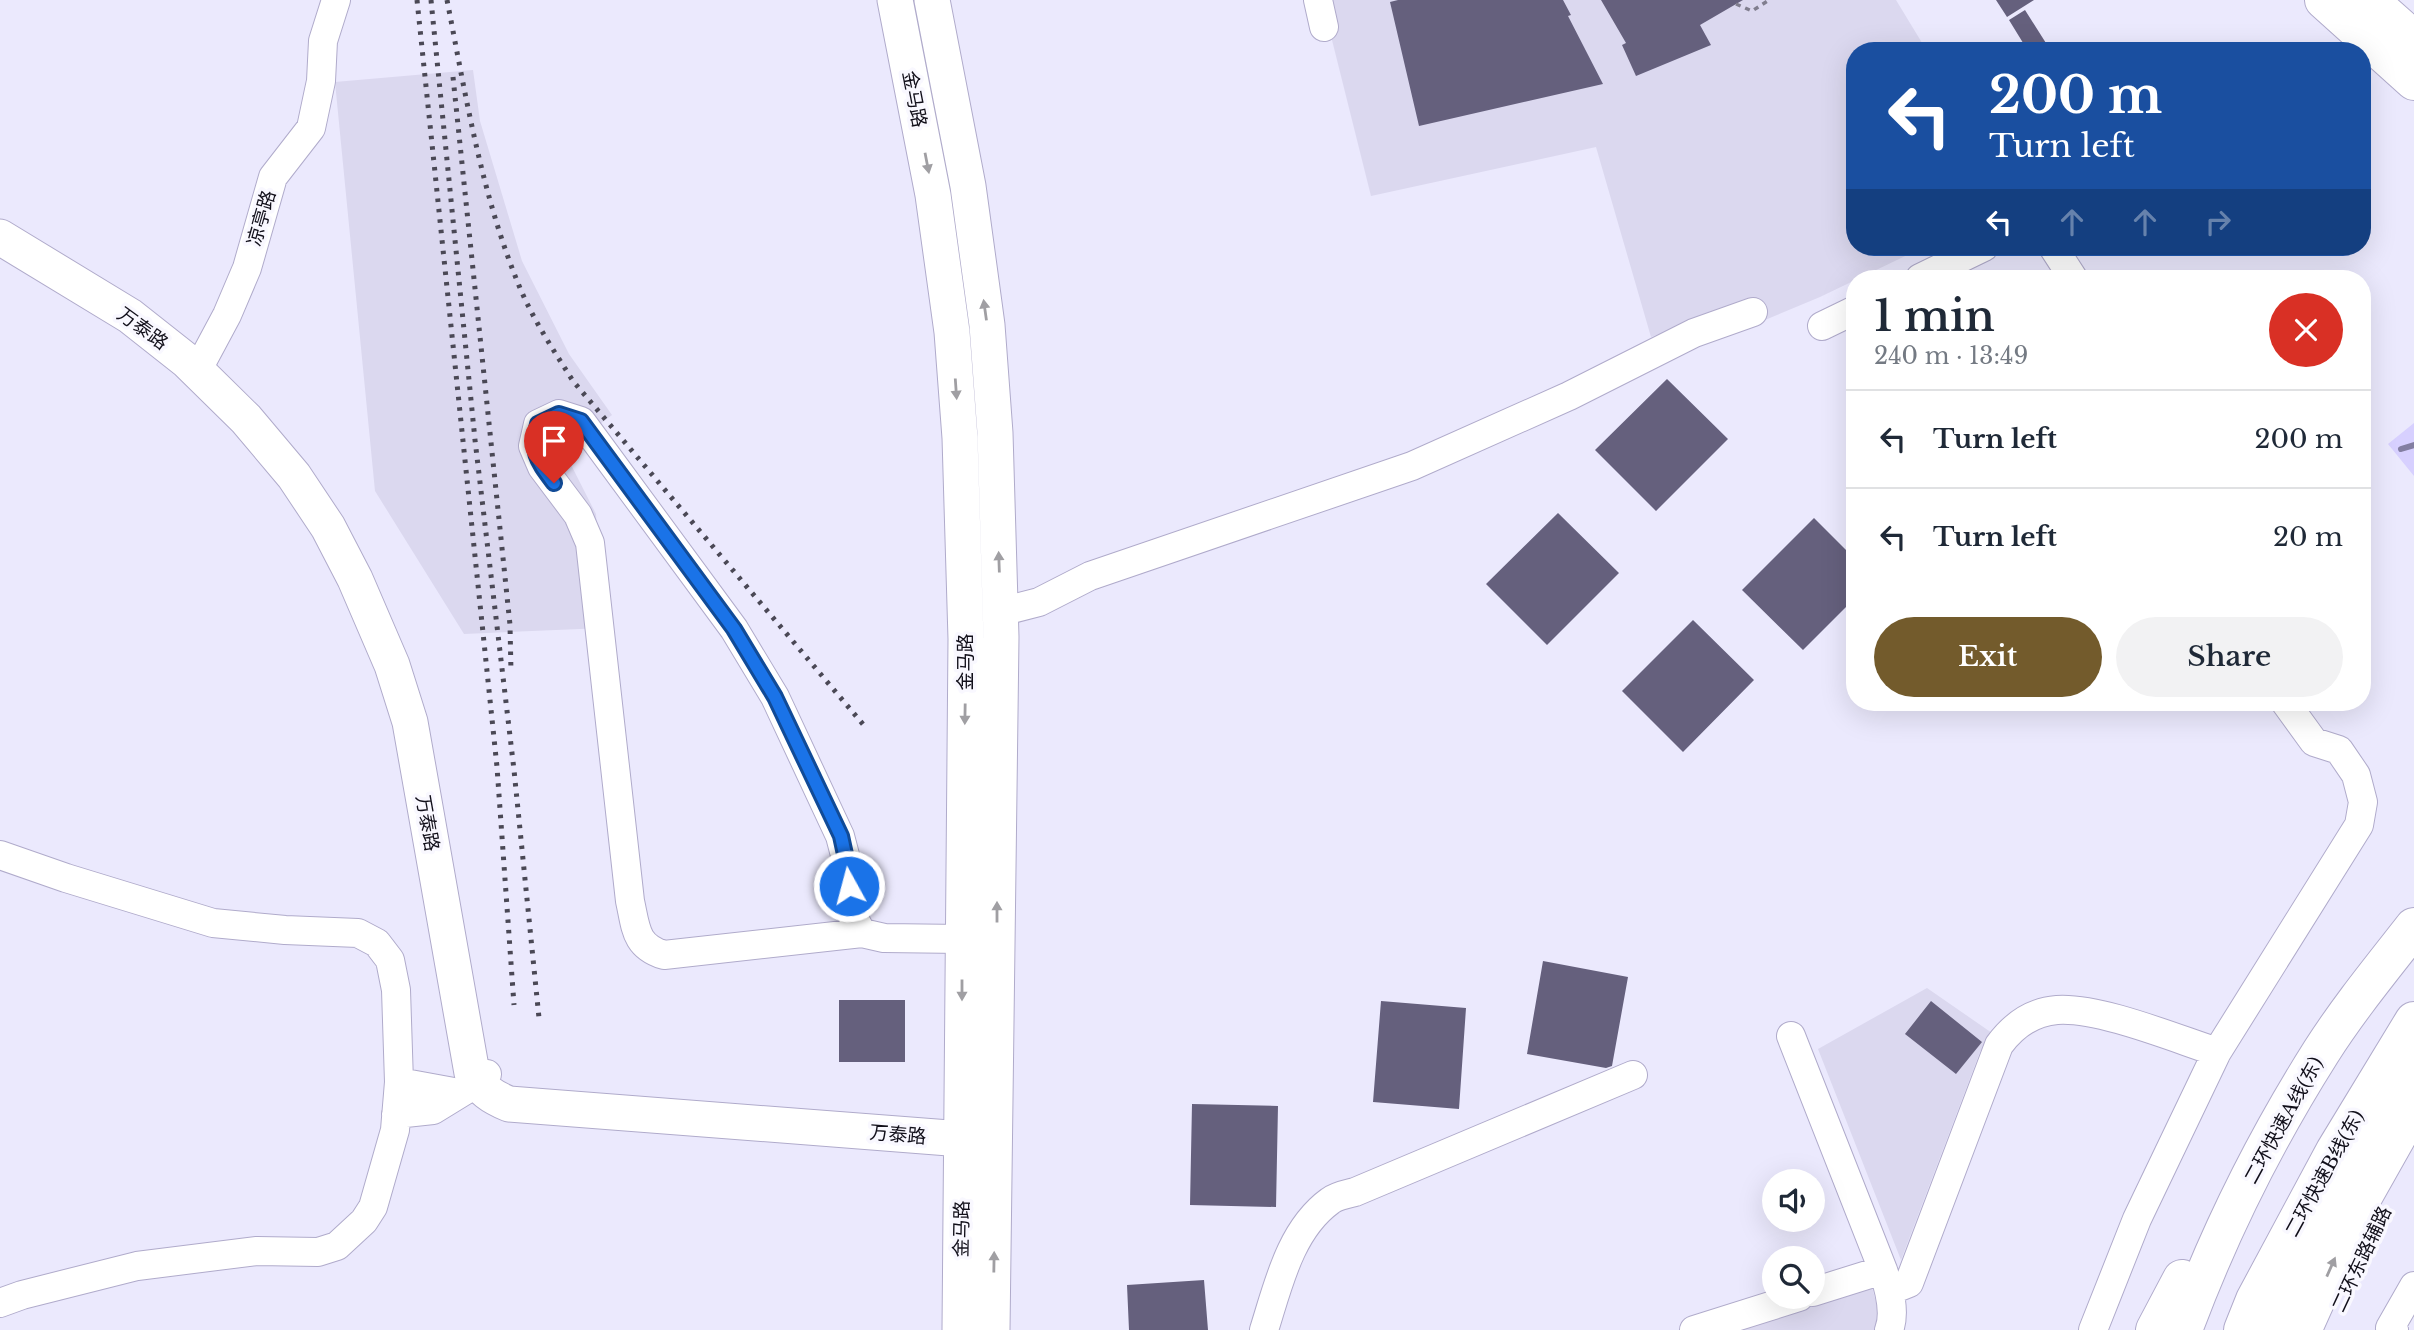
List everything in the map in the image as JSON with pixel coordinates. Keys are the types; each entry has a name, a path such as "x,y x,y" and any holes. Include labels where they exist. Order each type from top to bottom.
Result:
{"highway":[{"path":"2324,0 2371,42"},
{"path":"2369,0 2414,40"},
{"path":"2371,42 2414,81"},
{"name":"二环快速A线(东)","path":"2186,1330 2229,1220 2264,1150 2322,1050 2414,927"},
{"name":"二环快速B线(东)","path":"2242,1330 2255,1300 2358,1109 2414,1021"},
{"path":"2300,1217 2414,1059"},
{"path":"2155,1330 2182,1280 2208,1243 2229,1220"}],"main road":[{"name":"金马路","path":"895,0 933,195 952,332 960,438 966,639 960,1330"},
{"name":"金马路","path":"932,0 968,186 987,325 995,433 1000,612 992,1330"},
{"name":"万泰路","path":"0,221 138,305 204,358 257,410 305,468 368,573 406,660 424,719 475,1083"},
{"name":"万泰路","path":"0,237 130,316 187,361 246,419 294,476 328,527 355,579 392,665 410,722 475,1083"},
{"path":"2186,1330 2245,1198 2277,1136 2339,1034 2414,927"},
{"path":"2242,1330 2272,1256 2300,1199 2386,1052 2414,1010"},
{"path":"2271,1330 2310,1240 2414,1059"},
{"name":"万泰路","path":"475,1083 498,1084 512,1090 962,1130"},
{"path":"2341,1182 2366,1147 2414,1107"},
{"path":"2304,1330 2360,1205 2414,1107"},
{"name":"二环东路辅路","path":"2328,1330 2414,1150"}],"street":[{"name":"凉亭路","path":"204,358 227,316 247,268 273,177 311,128 321,81 323,41 336,0"},
{"path":"2341,0 2414,63"},
{"path":"1937,270 1965,256"},
{"path":"1000,612 1039,602 1090,576 1412,466 1569,396 1694,333 1753,312"},
{"path":"1822,326 1846,314"},
{"path":"862,933 851,914 841,836 775,697 734,629 581,421 559,414 538,424 533,446 542,467 578,515 590,542 630,901 638,935 644,945 653,952 664,955 862,933 884,938 962,939"},
{"path":"2093,1330 2137,1219 2217,1052 2359,825 2363,802 2356,775 2339,750 2314,742 2292,711"},
{"path":"0,855 213,923 358,933 377,943 390,960 396,990 399,1082 395,1130 373,1207 364,1222 337,1246 318,1252 257,1251 137,1266 0,1303"},
{"path":"1825,1290 1886,1280 1909,1283 1999,1045 2011,1029 2030,1017 2055,1010 2083,1011 2217,1052"},
{"path":"1791,1036 1886,1280 1892,1322 1889,1330"},
{"path":"1264,1330 1284,1266 1298,1238 1331,1199 1355,1192 1633,1075"},
{"path":"399,1082 475,1083"},
{"path":"396,1114 433,1110 475,1083"},
{"path":"2394,1330 2390,1328 2414,1286"},
{"path":"1694,1330 1762,1309"}],"path":[{"path":"1736,4 1752,11 1769,0"}],"shaded area":[{"path":"1322,0 1896,0 1922,42 1846,42 1846,256 1905,256 1876,270 1846,270 1846,284 1765,320 1751,301 1651,337 1596,147 1371,196"},
{"path":"473,70 480,121 522,261 569,354 612,415 564,451 596,514 604,628 464,634 375,491 335,82"},
{"path":"2414,423 2414,476 2388,444"},
{"path":"1927,988 1992,1033 1980,1052 1901,1260 1818,1049"},
{"path":"1871,1283 1882,1326 1880,1330 1714,1330 1784,1309 1825,1309 1825,1297"}],"building":[{"path":"1563,0 1571,15 1568,16 1603,84 1419,126 1390,2"},
{"path":"1601,0 1743,0 1700,25 1711,45 1636,76 1622,45 1626,43"},
{"path":"1996,0 2034,0 2007,17"},
{"path":"2025,10 2045,42 2022,42 2009,20"},
{"path":"1667,379 1728,439 1656,511 1595,450"},
{"path":"1558,513 1619,573 1547,645 1486,584"},
{"path":"1814,518 1846,550 1846,607 1803,650 1742,590"},
{"path":"1693,620 1754,680 1683,752 1622,691"},
{"path":"1543,961 1628,977 1612,1066 1606,1068 1527,1054"},
{"path":"839,1000 905,1000 905,1062 839,1062"},
{"path":"1381,1001 1466,1008 1459,1109 1373,1102"},
{"path":"1931,1001 1982,1042 1956,1074 1905,1034"},
{"path":"1192,1104 1278,1106 1276,1207 1190,1205"},
{"path":"1204,1280 1208,1330 1129,1330 1127,1285"}],"waterway":[{"path":"2401,449 2414,445"}],"railway":[{"path":"417,0 497,767 514,1005"},
{"path":"431,0 475,440 514,770 539,1018"},
{"path":"447,0 468,110 495,218 520,288 538,324 573,381 867,729"},
{"path":"453,77 510,625 511,672"}],"route":[{"path":"554,483 542,467 533,446 538,424 559,414 581,421 734,629 775,697 841,836 849,886"}]}
